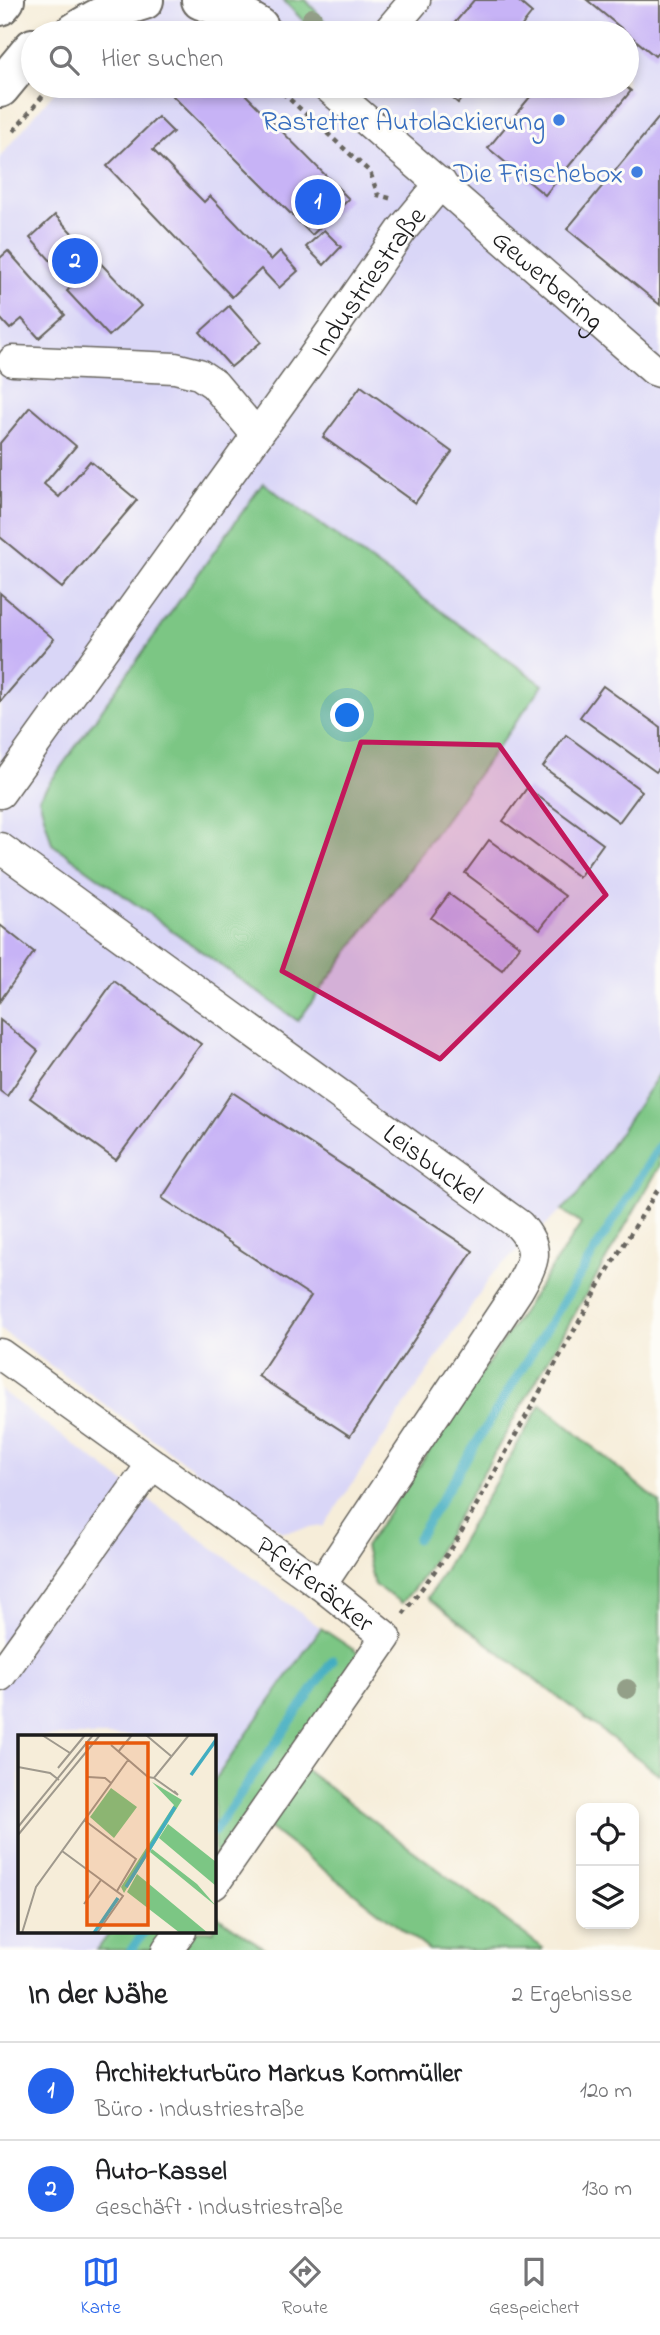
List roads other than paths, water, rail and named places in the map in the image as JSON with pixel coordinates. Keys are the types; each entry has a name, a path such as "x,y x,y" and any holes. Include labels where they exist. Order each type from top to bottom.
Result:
{"main road":[{"path":"0,6 5,0"},
{"path":"56,21 73,0"},
{"path":"94,21 115,9 144,0"},
{"path":"201,0 255,20"},
{"path":"229,0 255,20"}],"street":[{"path":"397,21 415,0"},
{"name":"Industriestraße","path":"0,793 402,230 441,183 346,98"},
{"name":"Gewerbering","path":"441,183 654,370 660,372"},
{"path":"13,361 175,368 199,373 214,384 257,435"},
{"name":"Leisbuckel","path":"0,848 519,1225 533,1245 528,1271 518,1290 321,1585"},
{"name":"Pfeiferäcker","path":"0,1354 321,1585 386,1637 215,1883"},
{"path":"0,1676 152,1464"},
{"path":"167,1950 180,1932"}],"waterway":[{"path":"417,1539 660,1145"},
{"path":"215,1831 333,1660"},
{"path":"131,1950 144,1932"}],"place":[{"name":"Rastetter Autolackierung","path":"559,120"},
{"name":"Die Frischebox","path":"637,172"},
{"name":"Architekturbüro Markus Kornmüller","path":"318,202"},
{"name":"Auto-Kassel","path":"75,261"}]}
